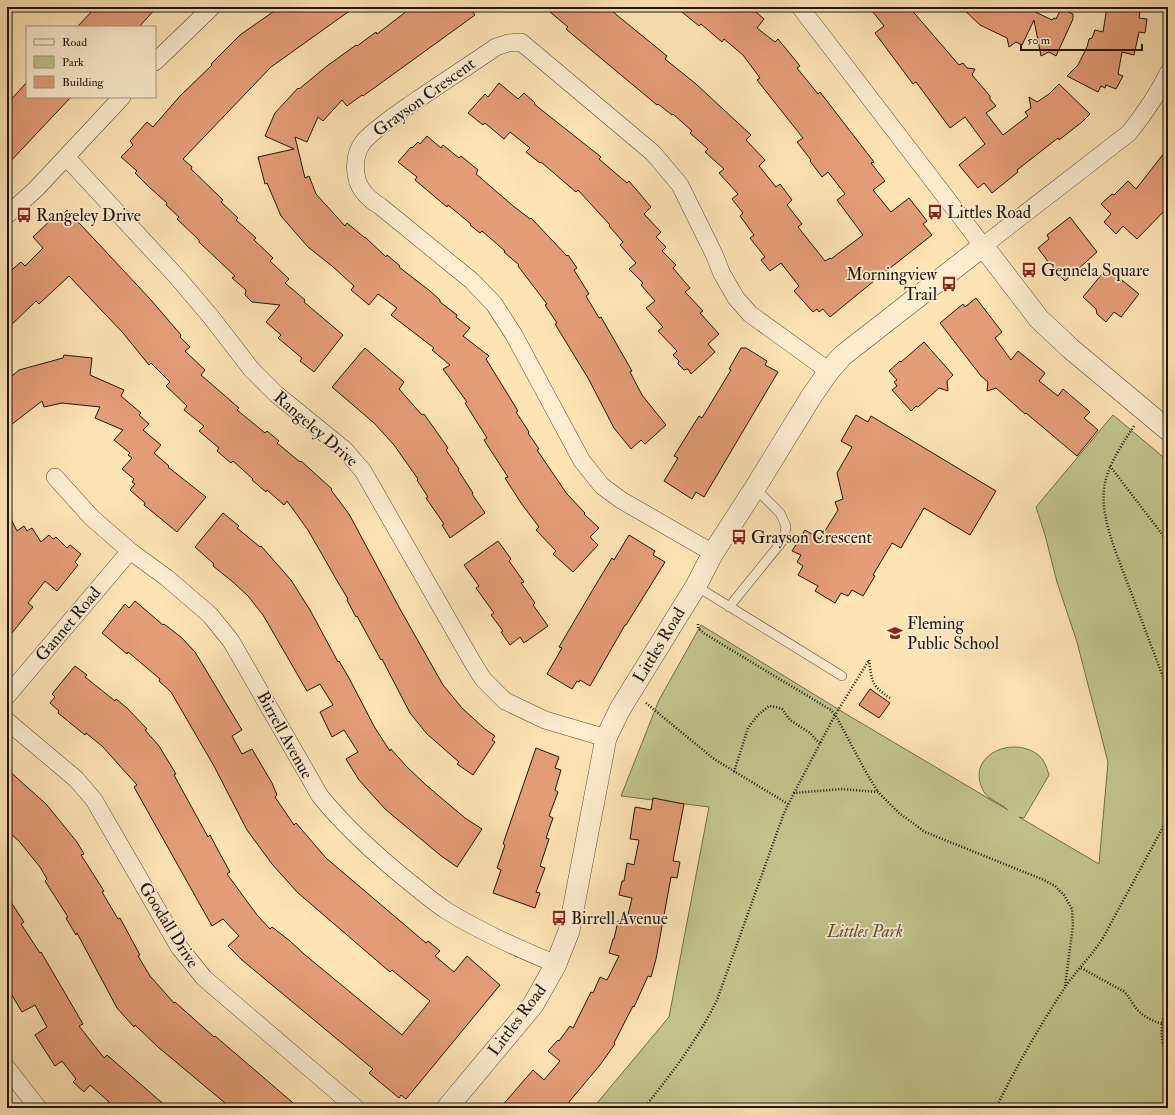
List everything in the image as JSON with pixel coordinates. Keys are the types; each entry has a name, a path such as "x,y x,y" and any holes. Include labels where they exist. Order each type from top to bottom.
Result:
{"street":[{"path":"156,61 212,7"},
{"path":"800,7 1039,319 1070,349 1168,430"},
{"name":"Grayson Crescent","path":"713,553 621,500 602,486 582,461 514,335 494,304 472,281 380,206 371,201 363,191 356,174 356,161 357,154 363,142 391,118 496,47 508,43 521,42 653,153 680,185 714,254 722,274 736,298 750,314 829,371"},
{"path":"983,246 1129,132 1145,113 1168,73"},
{"path":"7,215 36,189 121,98"},
{"name":"Rangeley Drive","path":"66,157 178,278 211,316 252,370 276,394 345,450 363,471 483,679 505,701 545,720 606,738"},
{"name":"Littles Road","path":"447,1108 533,1005 556,964 569,931 606,738 620,709 696,586 713,553 756,488 811,397 829,371 842,356 983,246"},
{"name":"Birrell Avenue","path":"55,477 92,518 130,551 167,578 210,615 231,640 320,796 336,816 384,862 446,910 483,931 533,955 556,964"},
{"name":"Gannet Road","path":"7,696 130,551"},
{"name":"Goodall Drive","path":"7,721 71,774 94,800 179,948 204,978 356,1108"},
{"path":"7,1068 38,1108"}],"lane":[{"path":"729,607 784,539 786,526 780,513 756,488"},
{"path":"696,586 842,676"}],"path":[{"path":"1144,410 1110,466 1104,484 1103,498 1109,530 1115,550 1168,690"},
{"path":"1110,466 1168,542"},
{"path":"698,624 698,628 705,634 824,705 835,715 878,792 885,801 902,816 925,832 1044,880 1055,886 1064,895 1072,909 1073,925 1065,987"},
{"path":"644,1108 690,1048 708,1018 717,1000 788,804 835,715 869,660 873,683 878,690 890,698"},
{"path":"631,691 701,749 734,772 788,804"},
{"path":"734,772 748,728 754,719 768,707 774,706 782,709 790,720 806,730 820,744"},
{"path":"794,793 841,789 878,792"},
{"path":"996,1108 1049,1012 1065,987 1098,946 1168,818"},
{"path":"1081,968 1127,994 1140,1013 1150,1020 1162,1024"},
{"path":"1168,1001 1160,1031 1168,1059"}],"green space":[{"name":"Littles Park","path":"1113,415 1168,461 1168,1108 593,1108 669,1017 709,807 621,796 659,700 701,625 851,717 1008,810 986,795 979,780 980,769 985,760 993,753 1003,748 1015,747 1026,749 1037,754 1043,761 1049,775 1024,818 1019,817 1099,864 1108,762 1077,642 1057,582 1036,507"}],"building":[{"path":"96,7 157,7 140,26 78,26"},
{"path":"280,7 355,7 271,67 183,159 192,167 191,169 223,200 221,202 238,218 236,220 256,238 254,240 273,258 270,261 289,279 285,283 305,300 304,302 343,335 314,372 300,361 302,358 278,338 281,335 266,322 280,305 252,302 245,295 246,290 232,278 235,276 199,242 199,240 177,219 179,217 166,205 167,203 135,173 137,171 121,157 133,145 130,141 147,122 153,127 180,96 240,35"},
{"path":"412,7 470,7 475,15 363,96 362,95 347,106 342,100 323,121 318,117 307,142 295,137 305,178 309,176 316,194 345,226 347,223 365,237 386,257 387,255 400,266 399,267 430,291 440,300 440,302 457,315 456,317 470,328 463,336 489,356 486,359 518,411 516,412 539,449 537,450 567,494 585,513 584,514 599,528 590,537 598,545 573,572 553,554 556,551 536,530 539,527 505,478 508,477 484,440 487,438 465,403 467,402 443,369 450,365 432,350 434,348 391,315 397,308 378,294 369,305 351,290 354,286 308,247 281,216 267,183 265,184 258,157 294,149 265,136 275,113 298,88 299,89 356,45 357,46 376,32 377,34"},
{"path":"544,7 607,7 667,56 665,59 696,84 751,135 746,140 765,160 759,166 776,187 780,184 792,200 787,205 802,224 798,227 825,261 830,258 831,259 863,235 837,200 845,194 828,172 822,177 810,161 811,160 797,142 803,138 757,80 760,78 743,55 724,39 722,42 701,24 699,26 676,7 750,7 764,19 757,28 775,42 778,39 800,66 797,68 818,94 820,92 874,162 871,163 885,181 873,190 891,212 909,198 927,221 923,224 932,235 830,317 823,309 819,312 817,309 813,312 794,291 799,286 781,263 770,271 761,260 765,257 750,238 754,235 740,216 743,213 732,199 738,194 719,173 724,169 705,152 708,149 690,133 692,131 673,114 672,115 658,104 657,105 566,29 568,27"},
{"path":"869,7 909,7 959,65 963,63 967,68 975,69 972,75 990,96 990,99 996,106 986,113 1003,135 1028,116 1025,112 1031,108 1029,97 1037,102 1049,94 1059,84 1090,114 1059,140 1058,138 1017,170 1018,172 992,193 984,183 978,188 959,165 985,144 965,117 950,128 916,82 913,84 875,33 884,26"},
{"path":"961,7 1025,7 1052,20 1054,18 1056,19 1061,9 1073,14 1073,19 1056,56 1049,52 1041,56 1034,20 1022,45 1016,42 1009,47 1007,38 980,25"},
{"path":"1107,7 1124,7 1140,10 1139,18 1147,19 1145,33 1139,32 1134,55 1122,52 1118,74 1123,76 1116,89 1106,85 1105,88 1101,86 1098,92 1067,76 1078,65 1087,47 1089,39 1092,38 1095,30 1103,32"},
{"path":"26,83 26,98 70,98 7,165 7,104"},
{"path":"499,83 518,99 524,93 535,103 534,104 601,157 599,159 627,183 629,181 651,207 644,214 661,232 656,237 666,247 662,251 676,265 673,268 690,288 685,292 703,311 700,313 719,334 708,344 715,352 691,374 688,369 684,370 678,364 679,361 673,355 677,351 658,331 663,327 646,308 655,301 641,285 643,283 629,269 636,263 620,245 623,242 609,226 610,225 578,190 576,192 541,162 540,163 526,152 530,148 510,132 504,139 485,123 483,125 468,113 485,94 488,97"},
{"path":"427,136 441,148 443,145 459,158 461,156 478,170 476,174 512,205 530,219 531,218 567,256 568,255 577,268 574,270 589,294 586,296 599,318 601,317 632,371 630,372 642,395 666,425 645,444 641,440 631,449 614,428 588,378 555,324 557,323 545,305 547,304 518,266 519,265 482,231 480,233 448,205 447,207 415,180 417,177 398,162 411,147 412,148 418,142 420,144"},
{"path":"1168,148 1168,207 1137,239 1123,226 1116,234 1104,222 1111,214 1101,204 1112,194 1114,195 1128,181 1136,189"},
{"path":"67,210 151,300 181,335 180,337 190,347 185,351 205,370 201,375 239,408 237,410 265,433 267,431 279,441 277,443 300,462 301,461 332,489 331,490 349,514 443,685 462,708 495,736 492,740 495,742 473,775 457,764 459,762 427,734 410,713 382,659 381,660 357,616 356,617 347,600 348,599 308,530 287,501 284,505 267,490 266,492 252,480 253,479 233,461 231,463 217,451 219,448 199,431 204,426 184,410 187,406 166,386 170,382 151,363 149,365 123,333 69,276 39,304 36,301 7,329 7,274 21,262 25,266 43,248 33,237 56,215 59,218"},
{"path":"1070,217 1097,252 1065,281 1055,271 1038,248 1049,239 1047,235"},
{"path":"1107,268 1139,294 1121,317 1114,312 1106,322 1097,314 1096,309 1083,297"},
{"path":"976,298 1002,332 995,338 1011,360 1018,351 1045,373 1039,381 1058,396 1063,389 1090,412 1084,418 1098,430 1077,456 1026,413 1025,414 996,388 987,391 988,382 981,376 940,323 963,304 965,307"},
{"path":"924,342 953,375 947,381 948,391 939,388 918,407 916,406 911,411 892,390 897,386 894,382 897,380 889,371"},
{"path":"365,348 404,382 399,389 422,415 424,414 448,448 446,450 485,513 450,538 442,525 444,524 426,498 428,497 417,480 418,479 394,445 374,423 332,387"},
{"path":"741,348 746,348 767,361 765,365 778,372 704,497 696,492 692,499 664,481 678,458 674,456 699,416 702,418 731,370 729,369"},
{"path":"64,355 92,358 90,375 124,390 121,396 141,413 139,415 149,424 143,430 161,445 154,453 169,466 168,467 206,497 177,532 144,505 145,503 130,490 135,484 132,482 134,479 122,469 132,458 128,455 130,453 114,440 123,430 95,418 100,407 62,403 44,407 42,401 7,428 7,380 19,370 63,358"},
{"path":"856,415 868,422 871,416 996,491 970,535 924,508 901,548 892,543 873,575 875,576 863,596 852,590 848,596 841,593 835,603 815,591 818,586 798,575 803,566 797,562 801,555 792,551 805,530 820,539 838,510 835,502 843,499 837,473 852,447 841,441"},
{"path":"7,511 17,531 24,526 27,531 32,528 41,542 49,535 53,539 56,537 67,548 70,545 81,554 75,562 78,565 57,591 45,581 28,603 33,607 7,639"},
{"path":"223,513 239,526 237,528 260,547 261,546 291,580 310,610 338,662 339,661 349,678 375,728 390,751 391,749 426,785 465,818 482,829 457,867 440,855 385,809 359,780 346,759 358,752 344,730 332,737 320,712 333,705 320,684 307,691 263,615 248,596 213,566 214,564 195,547"},
{"path":"629,535 655,551 653,555 665,562 625,625 590,686 580,680 579,682 577,681 572,689 547,674 562,648 559,647 612,558 614,560"},
{"path":"498,541 511,559 509,561 524,582 521,583 535,603 533,605 548,626 524,643 520,637 510,645 501,632 503,631 491,615 494,613 476,588 479,586 464,565"},
{"path":"135,601 163,625 164,624 182,638 195,652 242,730 232,736 242,754 252,749 272,783 277,795 275,797 294,825 296,823 326,858 426,943 428,941 440,951 435,956 454,972 467,956 500,985 406,1099 401,1095 399,1098 369,1073 373,1069 242,960 228,946 239,936 223,919 212,926 134,787 137,785 102,746 86,733 85,735 58,713 59,711 50,703 55,697 52,694 75,666 87,675 85,677 115,701 116,699 127,708 147,729 145,730 159,746 176,774 174,775 208,837 210,835 230,872 227,874 257,915 270,929 272,927 290,941 402,1035 430,1001 392,970 390,972 297,892 272,864 247,830 214,766 171,692 159,681 160,679 128,652 127,654 102,633 125,604 129,608"},
{"path":"870,689 890,703 879,718 859,705"},
{"path":"536,748 559,757 555,768 561,770 555,790 558,792 549,816 553,818 546,838 549,839 540,866 545,868 536,892 540,893 535,908 493,893 501,870 497,868 505,845 503,844"},
{"path":"7,769 46,804 77,842 84,854 81,855 104,891 102,892 118,919 120,918 140,955 138,956 150,976 174,1003 175,1002 214,1037 215,1036 299,1108 231,1108 158,1047 135,1025 134,1027 117,1008 77,933 76,935 66,918 68,917 45,881 47,879 40,867 18,840 7,831"},
{"path":"653,798 684,804 673,861 680,862 677,878 671,877 656,959 651,977 648,976 634,1007 633,1006 614,1043 615,1044 600,1065 564,1108 500,1108 533,1070 544,1080 560,1061 548,1051 558,1040 559,1041 570,1026 573,1028 591,992 593,993 600,977 607,980 619,956 609,953 618,921 626,923 632,898 619,895 622,881 624,881 627,863 634,865 639,840 630,839 635,807 651,810"},
{"path":"7,896 24,922 21,924 40,953 41,952 83,1024 79,1026 104,1058 107,1055 168,1108 105,1108 109,1102 90,1085 84,1092 73,1082 76,1079 62,1061 55,1066 35,1035 47,1027 35,1005 22,1012 7,987"}],"place":[{"name":"Littles Road","path":"935,212"},
{"name":"Rangeley Drive","path":"24,215"},
{"name":"Gennela Square","path":"1029,270"},
{"name":"Morningview Trail","path":"949,284"},
{"name":"Grayson Crescent","path":"739,537"},
{"name":"Fleming Public School","path":"895,633"},
{"name":"Birrell Avenue","path":"559,918"}]}
